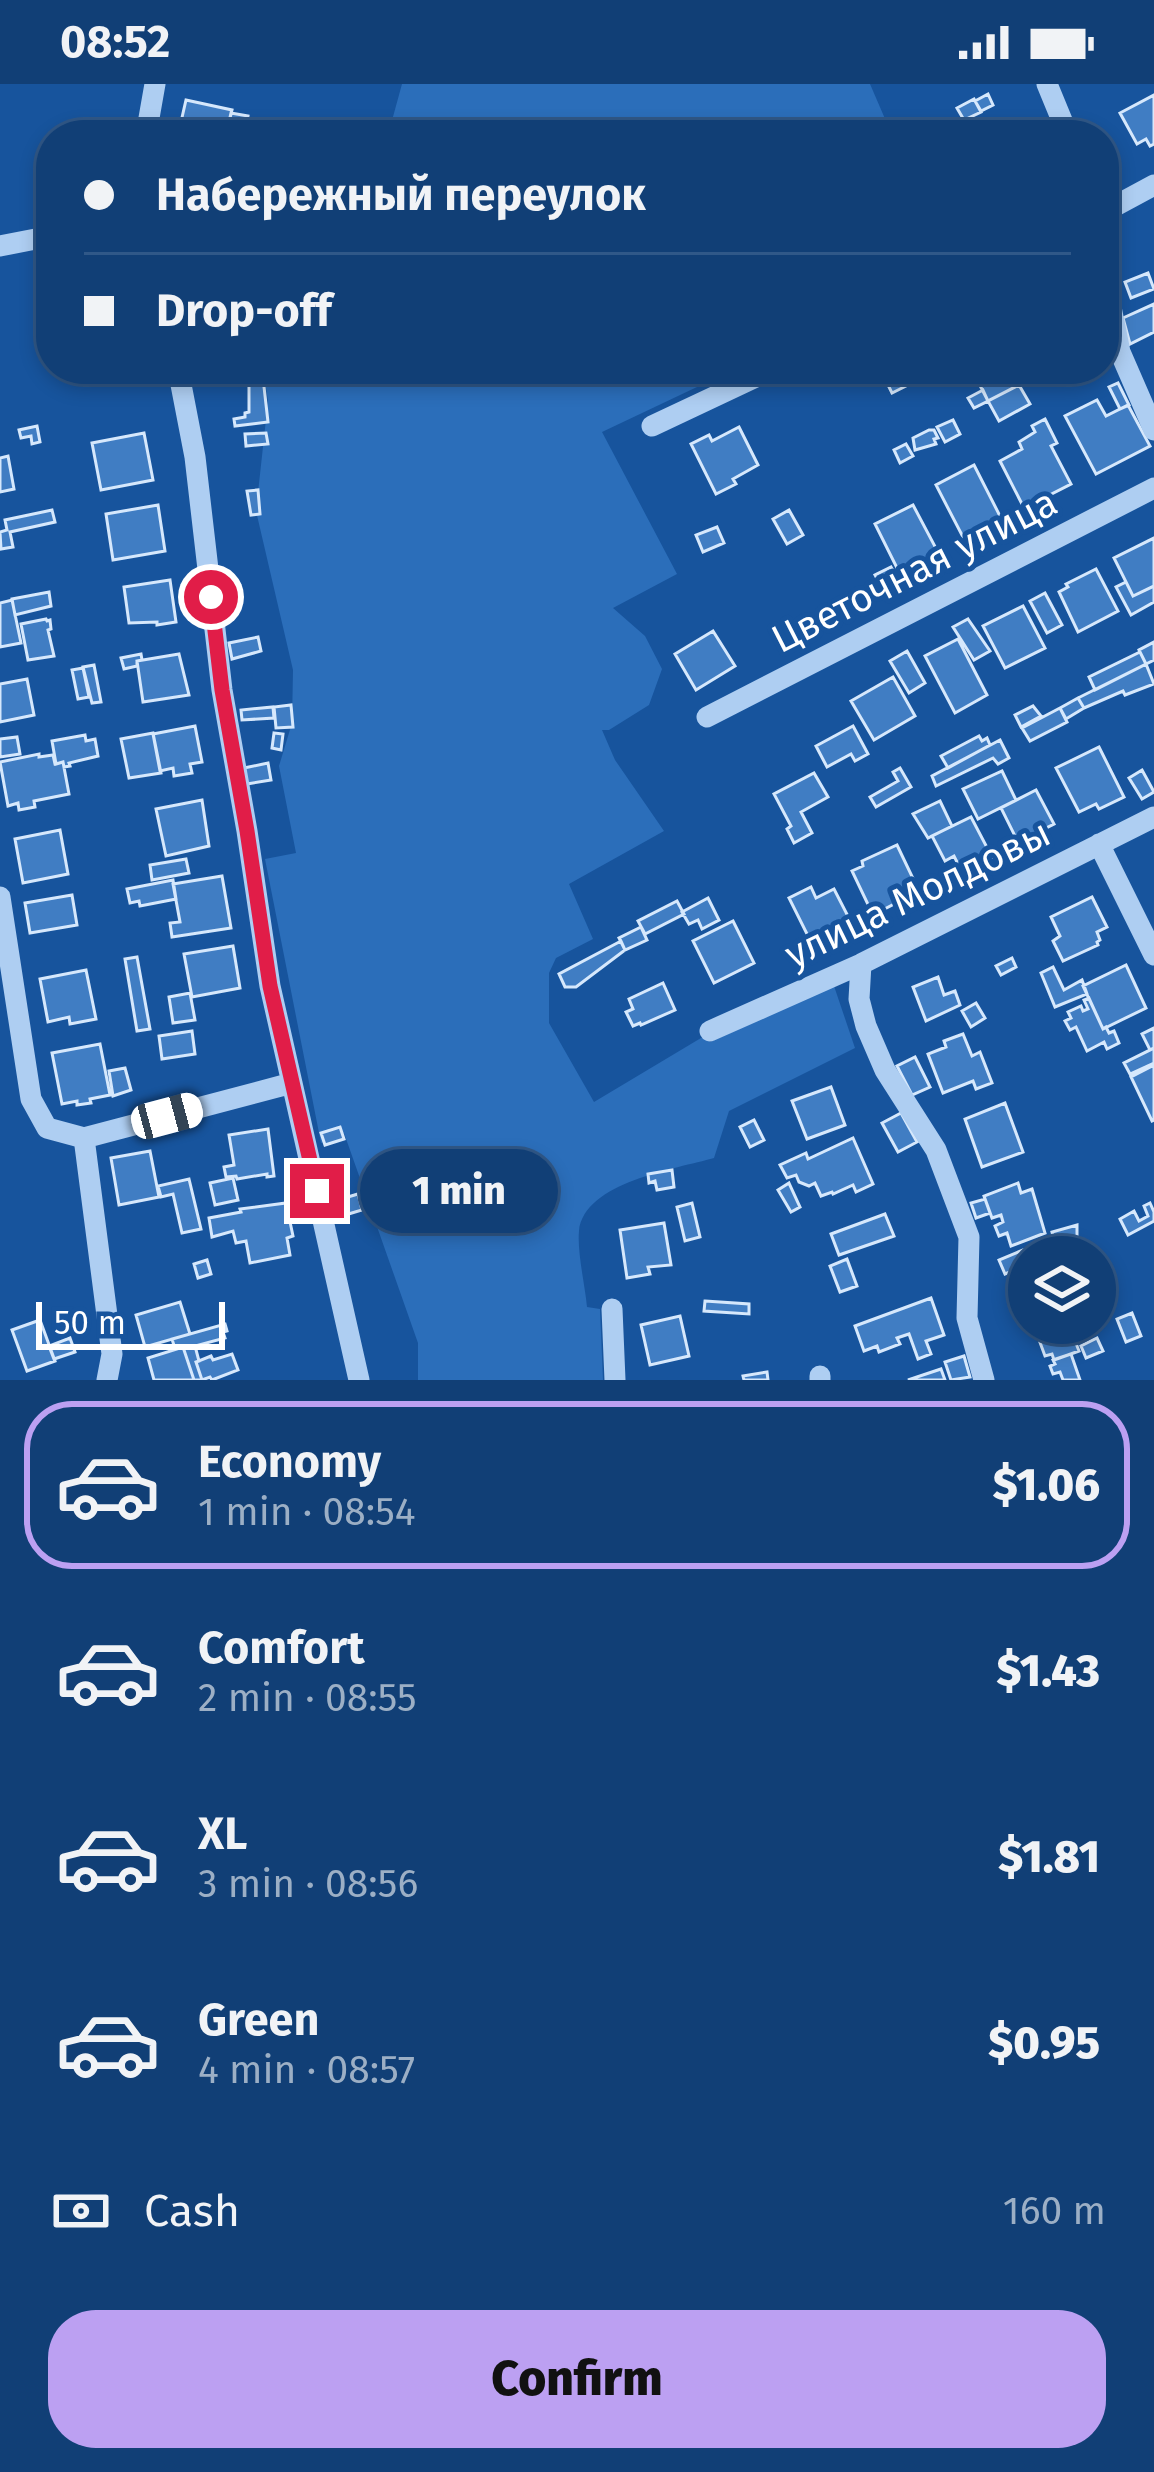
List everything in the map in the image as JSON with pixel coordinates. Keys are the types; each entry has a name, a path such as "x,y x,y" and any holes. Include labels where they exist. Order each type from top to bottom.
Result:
{"street":[{"path":"149,120 155,84"},
{"path":"1047,84 1062,120"},
{"path":"1119,204 1154,185"},
{"path":"0,246 36,239"},
{"path":"1119,347 1154,430"},
{"path":"181,384 195,457 222,690 270,986 359,1380"},
{"path":"652,426 741,384"},
{"name":"Цветочная улица","path":"706,717 1154,488"},
{"name":"улица Молдовы","path":"710,1031 861,964 1154,817"},
{"path":"1099,844 1154,955"},
{"path":"0,896 31,1099 47,1128 84,1138 292,1082"},
{"path":"861,964 859,999 866,1026 884,1070 936,1150 969,1237 967,1318 984,1380"},
{"path":"84,1138 112,1354 107,1380"},
{"path":"612,1310 615,1380"}],"shaded area":[{"path":"402,84 870,84 886,120 392,120"},
{"path":"265,384 703,384 602,432 677,574 613,608 645,636 662,669 649,705 602,730 615,760 664,831 569,884 593,939 556,958 549,973 549,1023 594,1102 706,1035 710,1042 834,986 855,1048 729,1111 714,1158 634,1180 597,1200 585,1214 579,1231 580,1258 587,1307 600,1309 603,1380 418,1380 418,1343 344,1133 321,1143 265,859 296,853 279,766 292,723 293,670 256,511 268,401"}],"building":[{"path":"988,94 993,105 981,111 975,101"},
{"path":"1154,95 1154,144 1150,146 1146,139 1137,144 1120,113"},
{"path":"974,99 981,112 964,120 957,108"},
{"path":"186,100 232,110 230,120 181,120"},
{"path":"231,113 248,116 247,120 229,120"},
{"path":"1148,273 1154,289 1131,298 1125,282"},
{"path":"1154,304 1154,332 1130,344 1123,318"},
{"path":"249,384 264,384 268,422 235,426 234,419 249,412"},
{"path":"888,384 910,384 892,393"},
{"path":"979,384 1018,384 1019,385 988,401"},
{"path":"1118,384 1129,405 1120,409 1109,387"},
{"path":"1019,385 1030,404 999,421 988,401"},
{"path":"983,390 988,401 974,408 968,398"},
{"path":"1097,400 1106,416 1128,405 1150,446 1096,474 1065,416"},
{"path":"1045,419 1057,443 1051,446 1071,484 1024,508 1000,461 1022,449 1019,442"},
{"path":"953,420 960,434 945,442 937,427"},
{"path":"37,426 40,442 32,444 31,436 21,438 19,430"},
{"path":"739,427 758,465 716,494 691,444 709,435 712,441"},
{"path":"929,430 938,438 936,444 915,450 913,438"},
{"path":"144,433 153,480 101,490 92,443"},
{"path":"266,433 268,444 246,446 245,434"},
{"path":"906,444 913,456 900,463 894,450"},
{"path":"8,456 14,489 0,492 0,458"},
{"path":"974,465 1002,520 964,539 936,485"},
{"path":"258,490 260,514 251,515 247,491"},
{"path":"158,505 165,551 113,560 106,514"},
{"path":"913,505 939,554 900,574 875,524"},
{"path":"52,510 55,522 10,532 13,547 1,549 5,520"},
{"path":"789,510 803,535 787,544 773,519"},
{"path":"717,527 724,543 703,552 696,535"},
{"path":"1154,538 1154,586 1133,596 1114,558"},
{"path":"891,567 899,582 883,590 875,575"},
{"path":"1096,569 1118,611 1078,632 1059,592"},
{"path":"170,580 176,622 129,623 124,587"},
{"path":"1126,582 1133,596 1154,586 1154,602 1131,615 1116,587"},
{"path":"49,592 51,606 15,615 12,599"},
{"path":"1045,593 1062,625 1047,633 1030,601"},
{"path":"12,600 21,643 0,647 0,603"},
{"path":"1023,606 1045,648 1005,668 983,626"},
{"path":"968,619 990,651 974,660 953,627"},
{"path":"50,620 54,656 28,660 21,624"},
{"path":"713,631 735,666 696,690 675,654"},
{"path":"258,637 261,651 232,659 229,643"},
{"path":"958,639 987,695 955,713 925,656"},
{"path":"1154,642 1154,660 1146,664 1139,650"},
{"path":"907,651 925,683 909,693 890,661"},
{"path":"1140,652 1146,664 1095,690 1089,677"},
{"path":"141,654 137,666 124,669 121,658"},
{"path":"179,654 189,695 143,702 137,661"},
{"path":"1146,664 1154,684 1084,708 1078,698"},
{"path":"94,665 101,702 92,703 83,667"},
{"path":"83,668 89,697 78,699 72,670"},
{"path":"893,677 915,716 874,740 851,701"},
{"path":"27,679 34,715 0,722 0,684"},
{"path":"1078,698 1084,708 1066,719 1060,708"},
{"path":"291,705 293,727 276,728 274,707"},
{"path":"1033,706 1041,716 1021,727 1015,715"},
{"path":"273,707 274,718 242,720 241,710"},
{"path":"1060,708 1067,722 1030,741 1022,728"},
{"path":"195,726 202,762 190,764 192,773 174,776 173,768 160,771 153,734"},
{"path":"853,726 868,754 855,761 851,754 827,767 816,746"},
{"path":"153,733 161,773 129,778 121,739"},
{"path":"274,733 283,734 281,750 272,748"},
{"path":"85,735 86,741 95,739 98,756 70,766 56,764 52,741"},
{"path":"979,736 990,745 948,768 941,756"},
{"path":"17,737 20,754 0,757 0,739"},
{"path":"1000,740 1009,758 998,764 993,758 936,786 932,776"},
{"path":"1099,747 1124,797 1079,812 1056,768"},
{"path":"53,755 55,764 63,762 69,794 34,801 35,807 8,806 0,762"},
{"path":"268,763 271,780 247,784 244,768"},
{"path":"900,768 911,787 876,807 870,797 898,781 893,772"},
{"path":"1142,770 1154,792 1142,799 1129,778"},
{"path":"1002,771 1016,800 978,819 963,789"},
{"path":"814,773 828,797 801,812 812,833 794,843 787,829 791,826 774,794"},
{"path":"1036,790 1054,824 1018,842 1001,808"},
{"path":"202,800 209,846 166,856 156,809"},
{"path":"940,801 952,826 928,838 913,814"},
{"path":"971,817 992,857 962,872 954,856 945,861 932,836"},
{"path":"60,830 68,874 23,883 15,839"},
{"path":"897,845 919,891 873,915 852,871 863,866 862,861"},
{"path":"186,859 189,873 152,880 150,865"},
{"path":"222,876 231,928 172,937 170,923 180,922 173,884"},
{"path":"173,880 176,899 140,906 139,901 130,903 127,889"},
{"path":"811,887 816,898 834,889 852,924 812,944 789,898"},
{"path":"72,895 77,925 30,933 25,903"},
{"path":"1092,897 1107,927 1097,932 1098,945 1063,961 1053,941 1060,936 1051,917"},
{"path":"708,898 719,920 702,929 698,920 689,924 682,912"},
{"path":"677,901 684,914 645,934 638,921"},
{"path":"733,921 754,963 714,983 693,941"},
{"path":"641,927 647,940 625,950 619,938"},
{"path":"621,941 625,950 576,987 565,987 559,974"},
{"path":"233,946 240,988 192,997 184,954"},
{"path":"137,957 150,1029 137,1031 125,959"},
{"path":"1012,958 1016,967 1001,975 996,966"},
{"path":"1126,965 1146,1008 1103,1029 1083,986"},
{"path":"1053,967 1064,990 1082,980 1087,994 1055,1007 1041,973"},
{"path":"86,970 96,1019 70,1024 69,1017 48,1022 40,979"},
{"path":"938,977 944,995 955,991 960,1005 926,1021 913,987"},
{"path":"663,983 675,1010 633,1026 626,1012 633,1009 629,999"},
{"path":"190,993 195,1020 173,1023 169,997"},
{"path":"1089,998 1103,1029 1114,1031 1119,1043 1107,1049 1104,1042 1087,1051 1076,1027 1070,1030 1065,1021 1071,1018 1068,1012 1081,1006 1083,1011 1088,1009 1084,1000"},
{"path":"976,1003 985,1018 971,1027 962,1011"},
{"path":"1154,1028 1154,1048 1150,1050 1142,1034"},
{"path":"192,1031 195,1054 162,1059 159,1036"},
{"path":"963,1034 972,1056 980,1052 992,1083 976,1089 973,1081 943,1093 928,1054"},
{"path":"100,1044 110,1095 90,1099 91,1103 62,1104 52,1053"},
{"path":"1154,1048 1154,1063 1130,1074 1124,1063"},
{"path":"915,1057 930,1087 912,1095 897,1066"},
{"path":"1154,1065 1154,1120 1152,1121 1131,1077"},
{"path":"125,1068 131,1090 113,1096 109,1071"},
{"path":"831,1087 845,1125 807,1139 792,1101"},
{"path":"1005,1103 1023,1152 982,1167 965,1119"},
{"path":"901,1113 917,1142 898,1152 882,1123"},
{"path":"754,1120 764,1140 750,1147 740,1127"},
{"path":"340,1127 344,1139 325,1145 321,1133"},
{"path":"268,1129 274,1176 226,1177 224,1167 234,1165 229,1135"},
{"path":"853,1138 873,1184 856,1192 853,1185 821,1196 815,1183 799,1182 796,1175 787,1178 780,1165 806,1153 808,1159"},
{"path":"150,1151 159,1197 119,1205 111,1158"},
{"path":"672,1170 674,1187 657,1190 655,1181 649,1183 648,1174"},
{"path":"233,1178 238,1200 215,1205 210,1183"},
{"path":"189,1179 201,1229 182,1233 173,1194 161,1197 158,1186"},
{"path":"789,1183 800,1207 791,1212 778,1190"},
{"path":"1018,1183 1021,1193 1032,1189 1045,1233 999,1236 995,1226 1003,1222 1001,1215 992,1218 984,1196"},
{"path":"358,1194 362,1210 345,1215 341,1199"},
{"path":"985,1199 990,1213 976,1218 971,1203"},
{"path":"286,1203 293,1236 287,1238 290,1255 250,1263 246,1241 236,1243 233,1231 212,1237 209,1218"},
{"path":"692,1203 700,1237 685,1241 677,1207"},
{"path":"1150,1203 1154,1221 1128,1235 1120,1219 1134,1211 1139,1221 1148,1216 1144,1206"},
{"path":"885,1214 894,1236 839,1255 831,1234"},
{"path":"664,1223 671,1265 648,1267 650,1274 627,1278 620,1230"},
{"path":"1077,1225 1077,1236 1053,1236 1052,1232"},
{"path":"1008,1256 1008,1273 1005,1274 999,1260"},
{"path":"847,1259 857,1286 840,1292 830,1266"},
{"path":"207,1260 211,1274 198,1278 194,1264"},
{"path":"931,1298 944,1335 926,1341 931,1354 918,1359 909,1334 897,1338 900,1344 879,1352 877,1346 864,1351 855,1326"},
{"path":"705,1301 749,1304 749,1314 704,1311"},
{"path":"180,1302 190,1334 145,1347 136,1315"},
{"path":"1132,1313 1141,1336 1126,1342 1117,1319"},
{"path":"680,1316 689,1356 650,1365 641,1325"},
{"path":"40,1320 55,1361 27,1371 12,1330"},
{"path":"225,1324 225,1338 195,1346 202,1380 194,1380 183,1347 175,1349 172,1339"},
{"path":"70,1338 75,1352 54,1359 49,1346"},
{"path":"1041,1344 1076,1344 1079,1351 1054,1360 1052,1354 1045,1356"},
{"path":"1100,1344 1103,1351 1086,1358 1081,1346"},
{"path":"183,1347 194,1380 154,1380 148,1358"},
{"path":"232,1354 238,1370 202,1380 196,1362"},
{"path":"1071,1354 1080,1380 1063,1380 1050,1366 1053,1360"},
{"path":"964,1356 970,1377 951,1380 945,1362"},
{"path":"941,1369 945,1380 908,1380"},
{"path":"767,1372 768,1380 744,1380 743,1376"}],"route":[{"path":"211,597 270,986 317,1191"}]}
